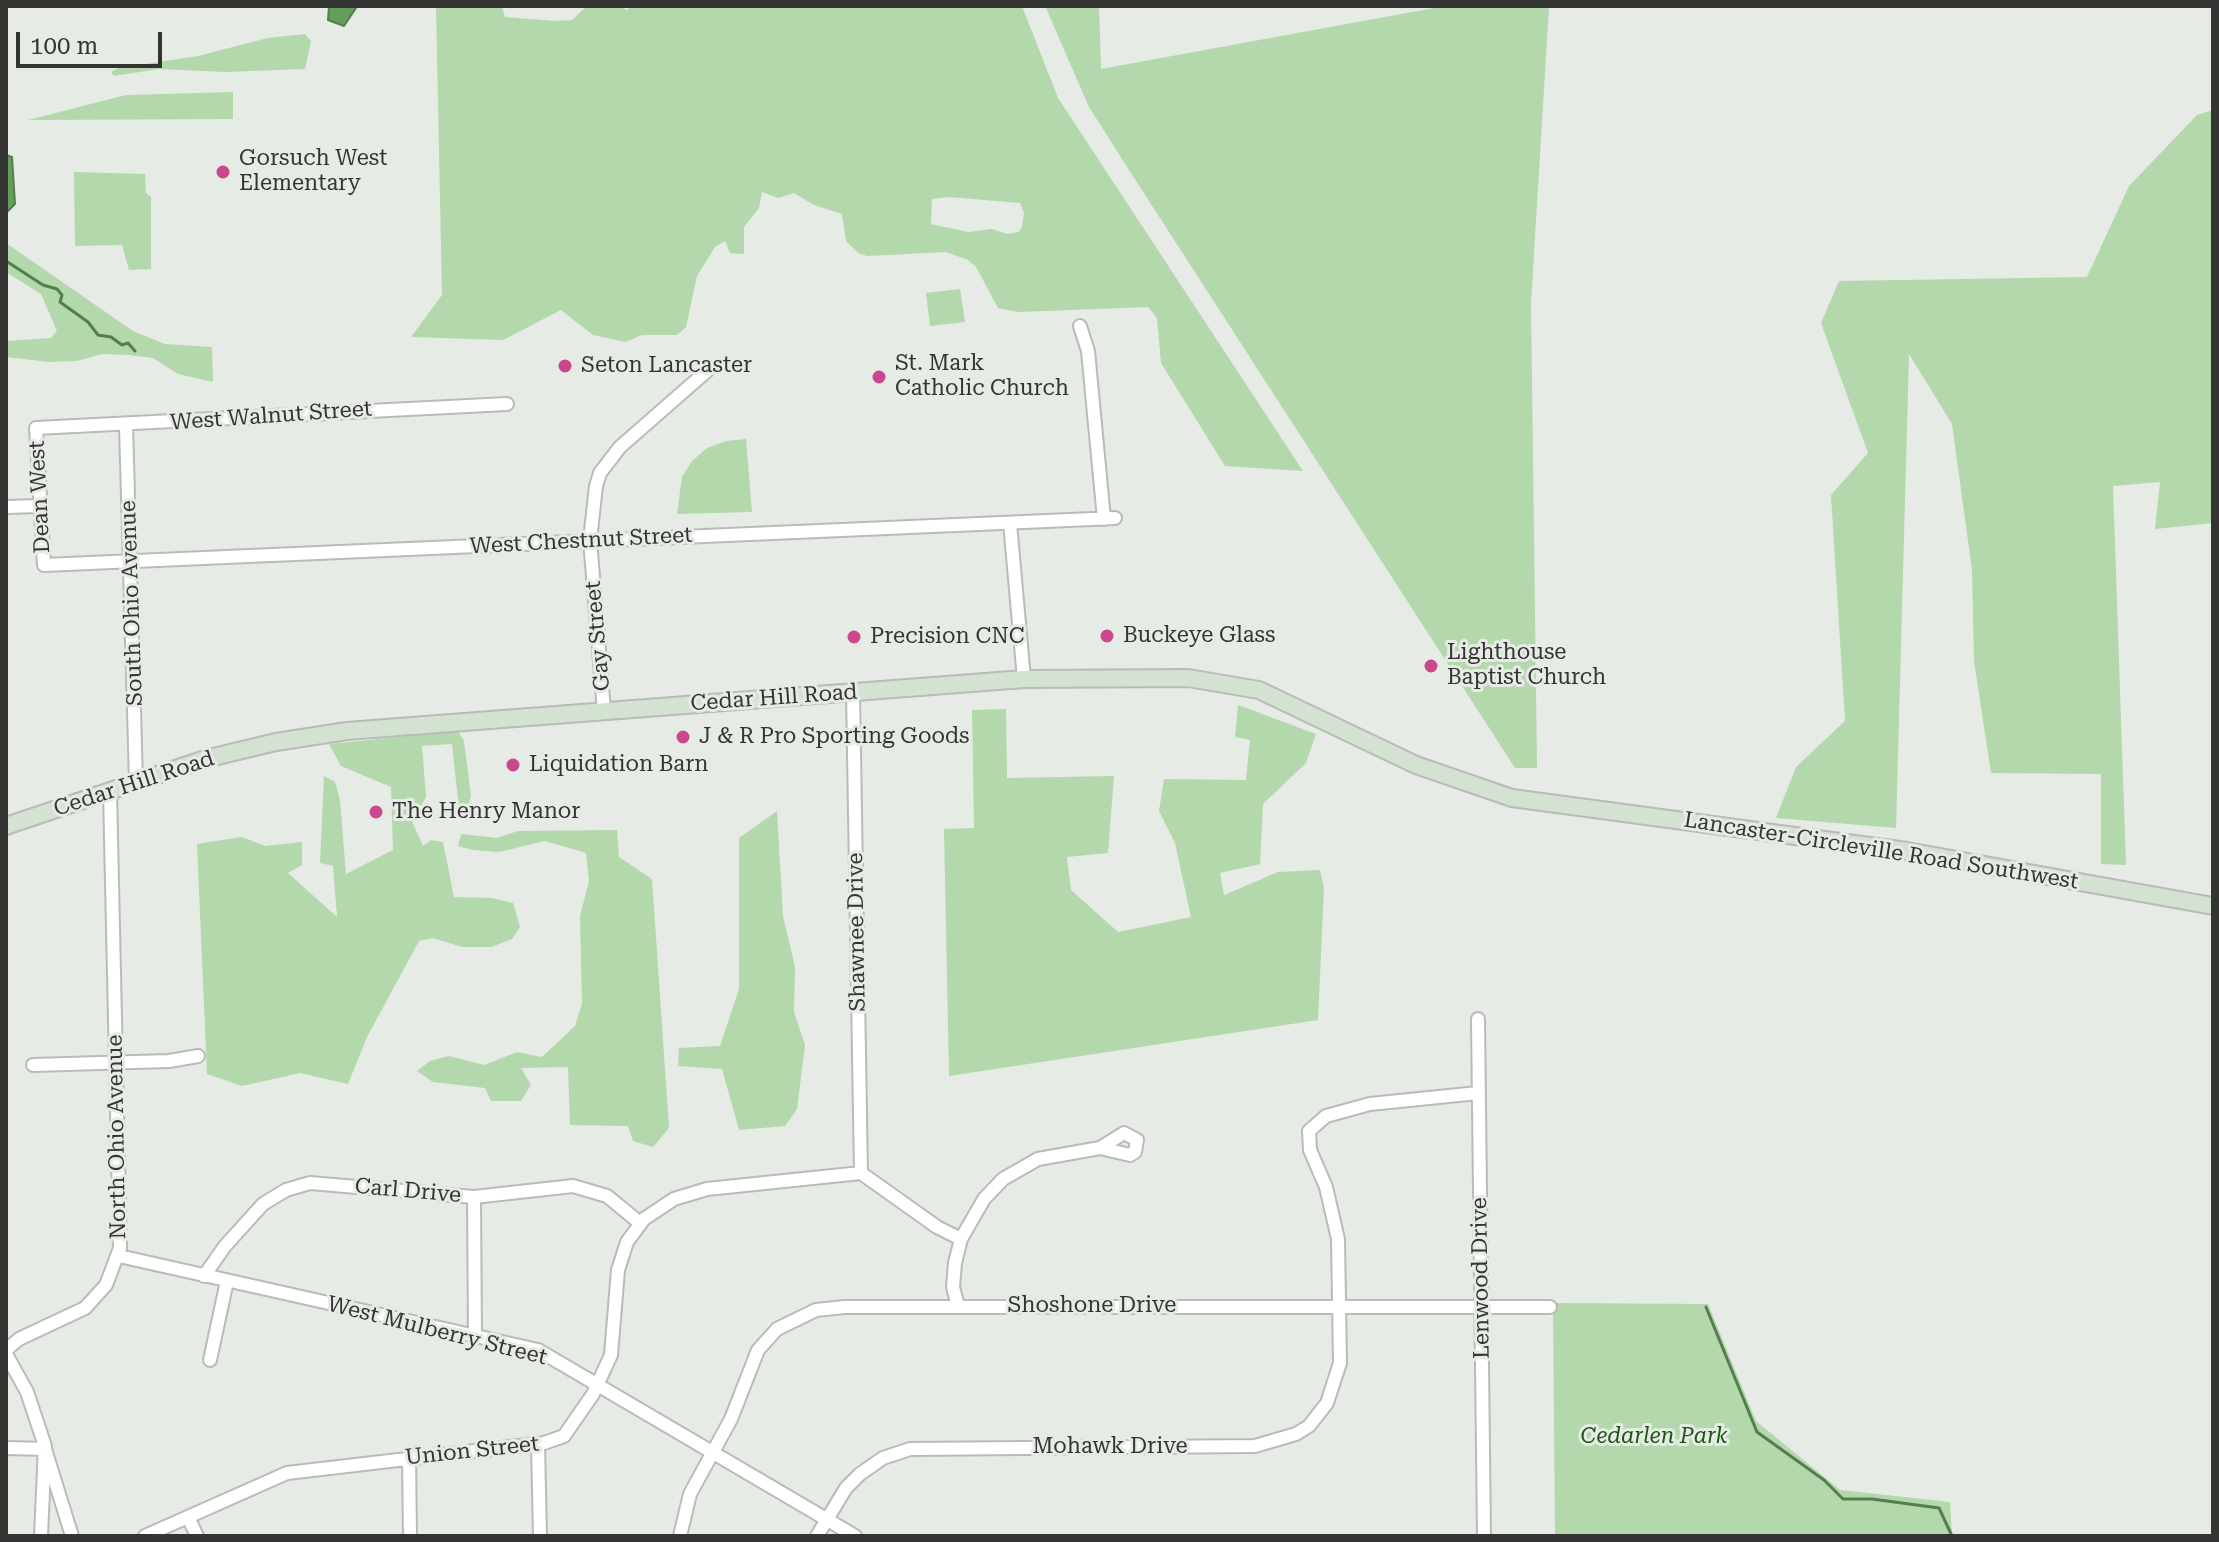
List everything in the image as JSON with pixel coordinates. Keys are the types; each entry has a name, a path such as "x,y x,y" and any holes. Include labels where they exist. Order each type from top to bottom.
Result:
{"main road":[{"name":"Cedar Hill Road","path":"6,826 205,759 306,737 1024,679 1188,678 1245,685 1421,767 1486,791 1540,803"},
{"name":"Lancaster-Circleville Road Southwest","path":"1540,803 1907,851 2213,906"}],"street":[{"name":"West Chestnut Street","path":"47,565 1109,518 1090,365 1080,326"},
{"name":"Gay Street","path":"604,711 590,540 592,500 600,473 641,425 708,370"},
{"name":"West Walnut Street","path":"36,428 507,404"},
{"name":"South Ohio Avenue","path":"126,425 136,782"},
{"name":"Dean West","path":"36,428 44,565 47,565"},
{"path":"6,507 40,506"},
{"path":"1010,523 1024,679"},
{"name":"Shawnee Drive","path":"853,692 861,1173"},
{"name":"North Ohio Avenue","path":"6,1352 19,1339 85,1308 106,1285 119,1256 110,791"},
{"name":"Lenwood Drive","path":"1478,1019 1484,1536"},
{"path":"33,1065 115,1060 169,1061 198,1056"},
{"name":"Mohawk Drive","path":"817,1536 860,1474 883,1458 910,1449 1255,1446 1282,1441 1309,1426 1334,1390 1340,1363 1336,1227 1307,1139 1313,1123 1326,1116 1370,1104 1478,1093"},
{"path":"958,1306 953,1287 961,1239 984,1199 1014,1171 1059,1153 1100,1148"},
{"path":"861,1173 937,1227 961,1239"},
{"name":"Union Street","path":"145,1536 287,1473 538,1444 564,1436 599,1383 611,1355 622,1256 640,1223 654,1210 693,1192 861,1173"},
{"name":"Carl Drive","path":"204,1276 225,1246 263,1204 300,1185 327,1183 474,1197 573,1186 607,1196 640,1223"},
{"path":"474,1197 475,1337"},
{"name":"West Mulberry Street","path":"119,1256 538,1350 599,1383 855,1536"},
{"path":"210,1360 227,1281"},
{"name":"Shoshone Drive","path":"680,1536 690,1494 737,1406 758,1350 789,1321 830,1308 1550,1307"},
{"path":"6,1352 27,1392 72,1536"},
{"path":"538,1444 540,1536"},
{"path":"6,1448 45,1449"},
{"path":"41,1536 45,1449"},
{"path":"409,1457 410,1536"},
{"path":"188,1517 197,1536"}],"green space":[{"path":"436,6 502,6 505,17 556,21 572,20 587,6 618,6 627,10 631,6 1022,6 1058,98 1303,471 1225,466 1161,363 1157,318 1148,307 1019,312 998,308 976,267 968,260 946,252 867,256 858,253 846,241 842,214 814,205 794,193 778,198 762,192 759,208 744,227 744,254 730,253 725,241 715,247 697,276 686,327 677,335 642,335 625,342 593,335 561,310 503,340 411,337 442,295","holes":["949,197 1020,203 1024,213 1019,232 1007,234 992,229 968,232 931,224 932,199"]},
{"path":"1045,6 1099,6 1101,69 1445,6 1549,6 1531,303 1537,768 1515,768 1089,107"},
{"path":"305,34 311,41 305,69 225,72 159,69 114,76 111,72 118,68 198,56 268,38"},
{"path":"233,92 233,119 28,120 126,95"},
{"path":"2213,110 2213,523 2155,529 2160,482 2113,486 2126,865 2101,864 2101,774 1991,773 1974,661 1972,570 1952,424 1909,354 1896,828 1776,818 1796,767 1845,721 1831,495 1868,453 1821,323 1839,281 2087,277 2129,186 2197,115"},
{"path":"74,172 145,174 146,193 151,197 151,269 129,270 122,245 75,246"},
{"path":"6,243 133,331 165,344 212,347 213,382 178,374 153,358 129,355 102,354 77,361 49,362 6,357 6,341 51,338 57,331 41,294 6,272"},
{"path":"960,289 965,322 930,326 926,293"},
{"path":"746,439 752,512 677,514 682,477 692,461 707,448 726,441"},
{"path":"1238,705 1316,734 1306,763 1263,804 1260,864 1220,873 1224,895 1278,872 1320,870 1324,887 1318,1020 949,1076 944,829 974,828 972,710 1006,709 1007,778 1114,776 1108,853 1067,857 1071,890 1118,932 1191,917 1175,843 1159,811 1164,779 1246,780 1250,740 1235,737"},
{"path":"458,731 464,741 471,796 468,807 459,809 452,744 422,746 426,797 412,821 423,846 431,840 443,842 454,897 492,898 513,903 520,927 512,939 491,947 462,947 433,938 419,941 367,1037 348,1084 300,1073 242,1086 207,1074 197,844 242,837 265,846 302,842 302,865 288,873 337,917 333,866 320,863 324,776 335,782 340,800 346,874 393,850 391,787 341,766 329,744"},
{"path":"777,811 783,916 795,967 794,1012 805,1045 797,1109 785,1126 739,1130 722,1069 678,1066 679,1048 720,1046 739,989 739,838"},
{"path":"617,830 619,857 652,879 669,1128 653,1147 633,1141 628,1126 570,1125 568,1067 521,1068 531,1085 521,1101 491,1101 485,1088 433,1082 417,1071 430,1061 449,1056 484,1065 517,1052 542,1057 575,1026 582,1004 580,916 589,881 586,853 545,841 499,852 473,850 458,846 461,834 497,838 518,831"},
{"name":"Cedarlen Park","path":"1553,1303 1708,1304 1756,1421 1840,1490 1950,1502 1952,1536 1555,1536"}],"shaded area":[{"path":"329,6 356,8 344,26 328,20"},
{"path":"6,155 12,157 15,204 6,213"}],"waterway":[{"path":"6,261 43,285 57,289 62,295 60,302 88,322 98,335 111,337 122,345 128,343 135,351"},
{"path":"1706,1307 1757,1432 1824,1480 1843,1499 1872,1499 1939,1508 1952,1536"}],"place":[{"name":"Gorsuch West Elementary","path":"223,172"},
{"name":"Seton Lancaster","path":"565,366"},
{"name":"St. Mark Catholic Church","path":"879,377"},
{"name":"Buckeye Glass","path":"1107,636"},
{"name":"Precision CNC","path":"854,637"},
{"name":"Lighthouse Baptist Church","path":"1431,666"},
{"name":"J & R Pro Sporting Goods","path":"683,737"},
{"name":"Liquidation Barn","path":"513,765"},
{"name":"The Henry Manor","path":"376,812"}]}
